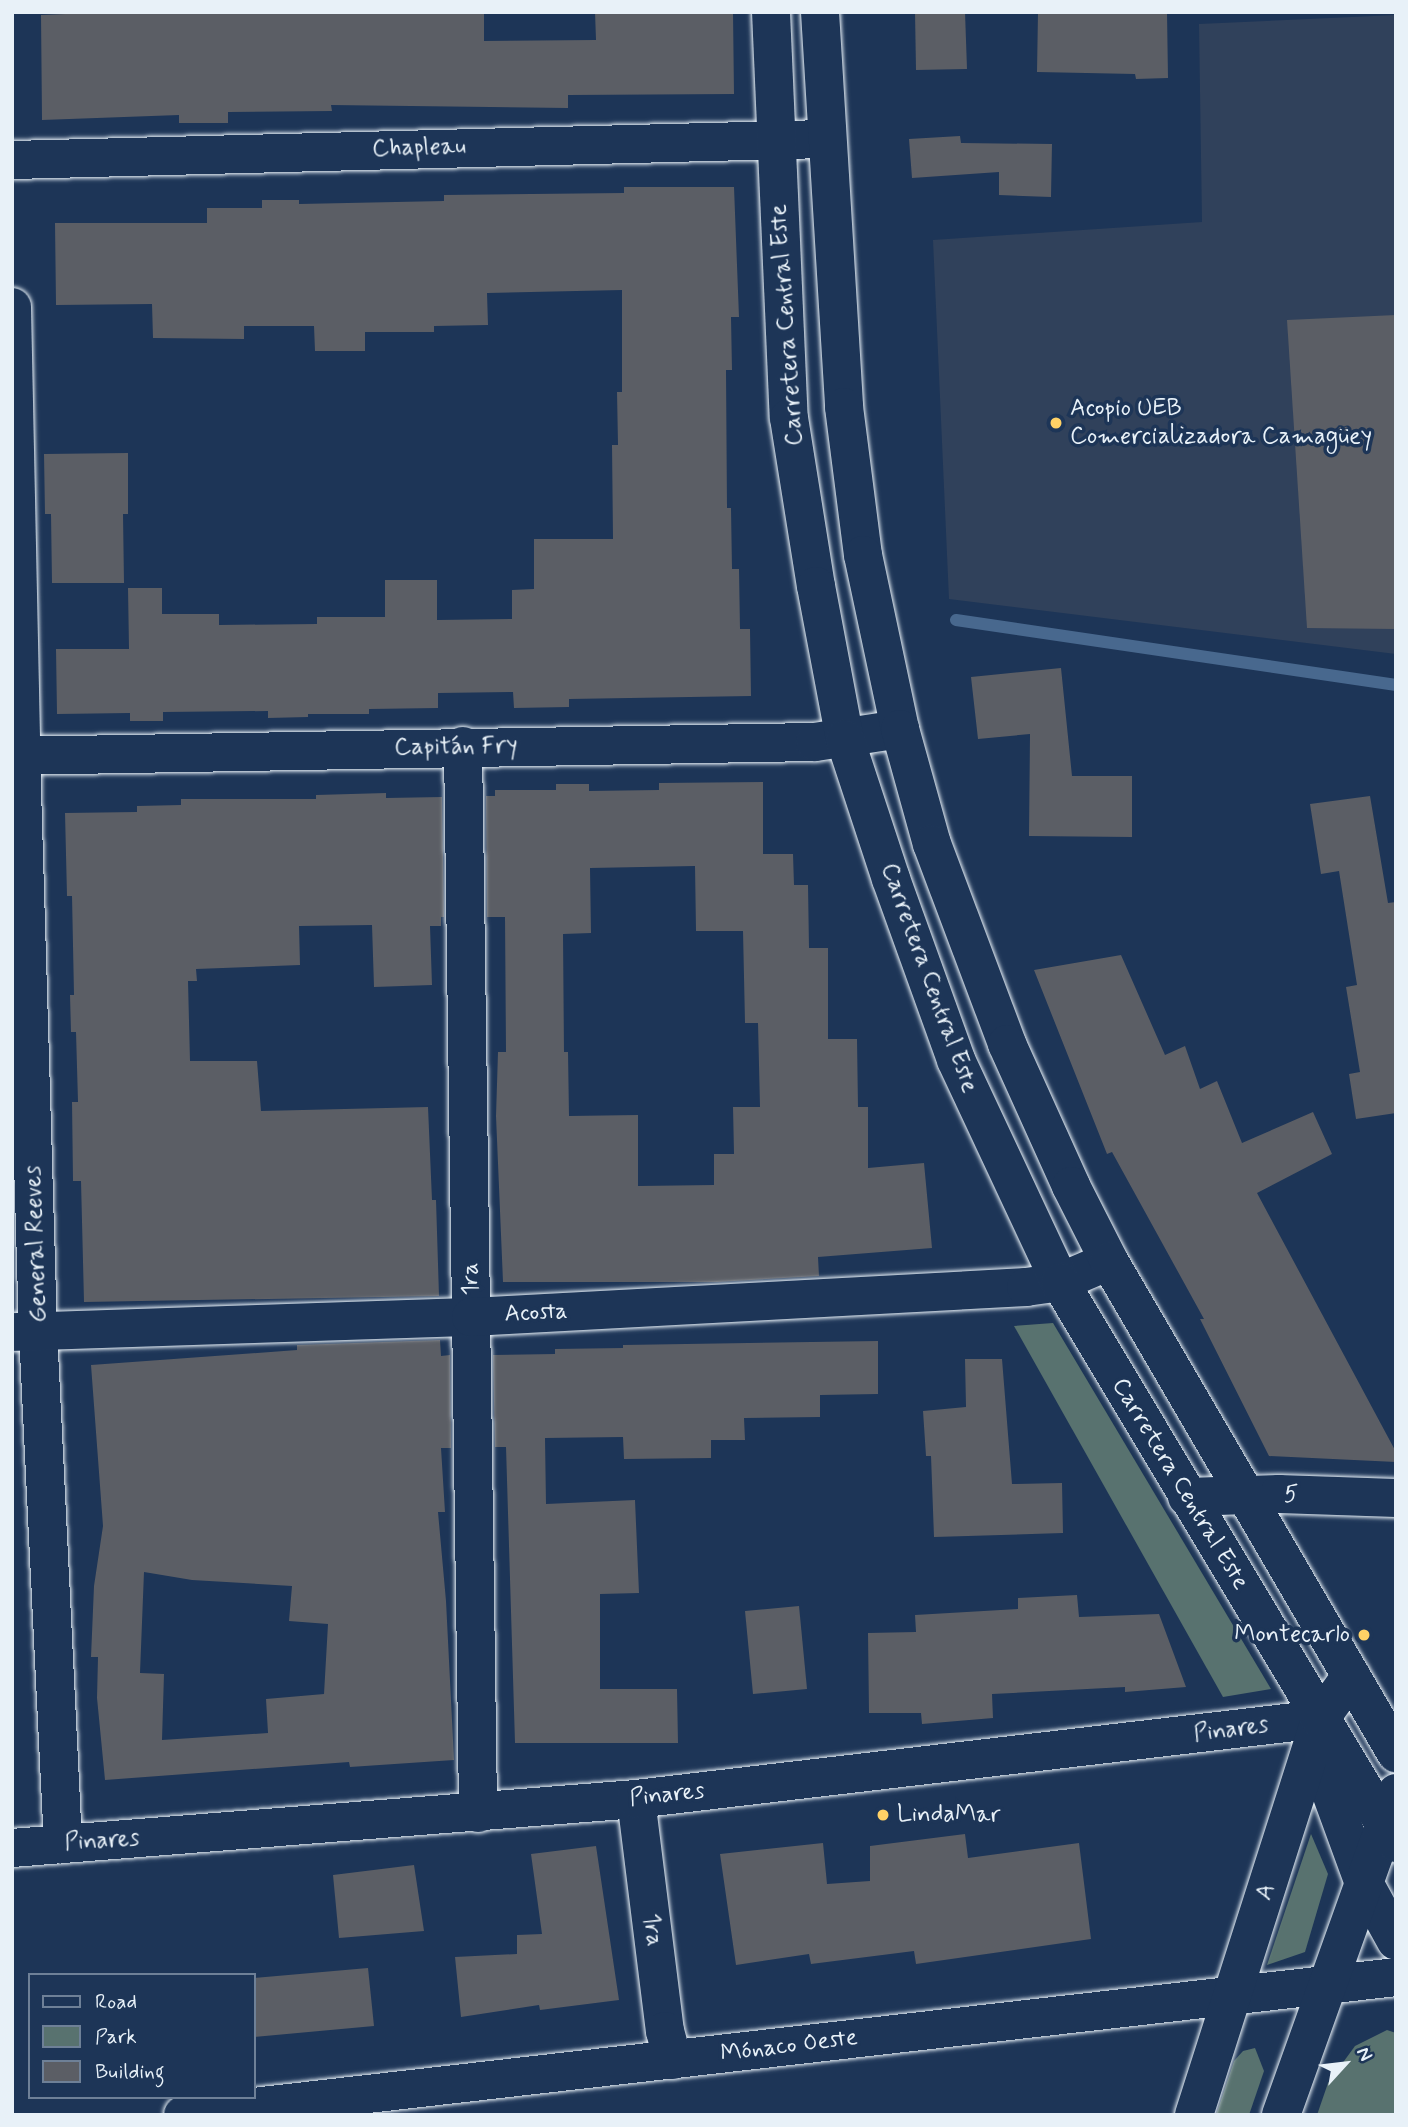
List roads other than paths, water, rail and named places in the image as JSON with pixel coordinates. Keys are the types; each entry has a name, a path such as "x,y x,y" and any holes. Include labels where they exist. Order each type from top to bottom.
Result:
{"street":[{"name":"Carretera Central Este","path":"771,12 789,418 816,586 845,739 891,879 956,1060 1060,1282 1187,1497 1317,1731 1392,1820"},
{"name":"Carretera Central Este","path":"820,12 844,407 863,555 900,729 933,844 1007,1044 1071,1186 1109,1261 1396,1753"},
{"name":"Chapleau","path":"12,160 826,139"},
{"name":"General Reeves","path":"12,307 25,1331 63,1844"},
{"name":"Capitán Fry","path":"17,756 463,746 815,742 900,729"},
{"name":"1ra","path":"463,746 478,1813"},
{"name":"Acosta","path":"25,1331 471,1317 1012,1287 1060,1282 1109,1261"},
{"name":"5","path":"1187,1497 1396,1498"},
{"name":"A","path":"1194,2115 1317,1731 1351,1676"},
{"name":"Pinares","path":"12,1848 636,1799 1317,1731"},
{"path":"1317,1731 1363,1881 1396,1941"},
{"name":"1ra","path":"636,1799 665,2031 673,2060"},
{"path":"1281,2115 1363,1881 1392,1820"},
{"name":"Mónaco Oeste","path":"205,2114 1201,1998 1233,1997 1396,1978"}],"waterway":[{"path":"956,620 1396,685"}],"place":[{"name":"Acopio UEB Comercializadora Camagüey","path":"1056,423"},
{"name":"Montecarlo","path":"1364,1635"},
{"name":"LindaMar","path":"883,1815"}]}
